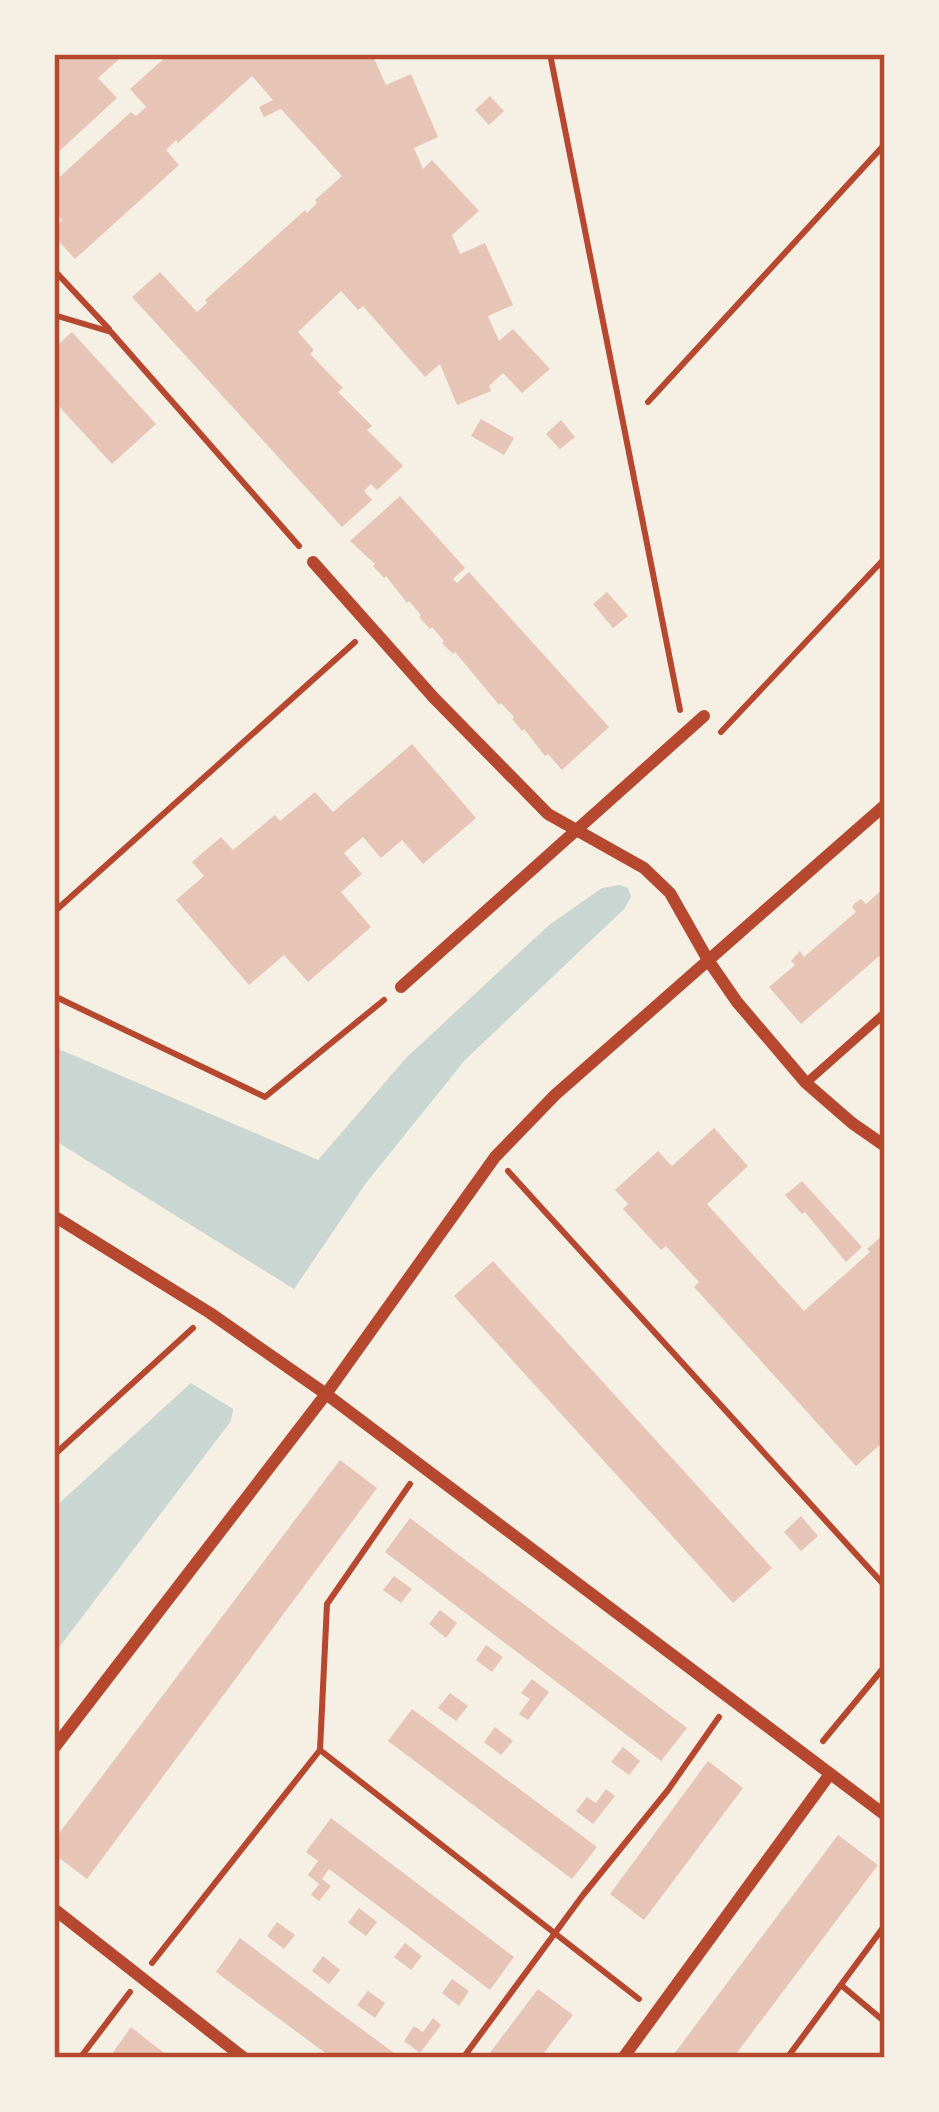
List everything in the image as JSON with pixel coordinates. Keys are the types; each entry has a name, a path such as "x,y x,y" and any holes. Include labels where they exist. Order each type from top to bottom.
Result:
{"street":[{"path":"313,562 548,814 644,868 670,892 737,1002 806,1083 885,1146"},
{"path":"401,987 704,716"},
{"path":"54,1748 326,1394 495,1156 555,1095 885,805"},
{"path":"54,1216 210,1313 326,1394 885,1815"},
{"path":"623,2058 830,1774"},
{"path":"54,1910 244,2058"}],"lane":[{"path":"806,1083 885,1012"}],"path":[{"path":"550,54 685,732"},
{"path":"648,402 885,144"},
{"path":"54,270 313,562"},
{"path":"54,315 111,332"},
{"path":"722,732 885,558"},
{"path":"54,912 371,627"},
{"path":"54,996 265,1097 401,987"},
{"path":"495,1156 885,1586"},
{"path":"54,1455 210,1313"},
{"path":"80,2058 320,1750 328,1604 423,1466"},
{"path":"810,1758 885,1666"},
{"path":"463,2058 668,1790 731,1699"},
{"path":"320,1750 658,2013"},
{"path":"787,2058 885,1925"},
{"path":"841,1985 885,2022"}],"shaded area":[{"path":"602,888 628,888 631,897 624,909 465,1060 366,1183 294,1289 54,1140 54,1047 318,1160 406,1058 549,925"},
{"path":"191,1383 233,1409 231,1421 54,1654 54,1508"}],"building":[{"path":"54,54 125,54 98,78 117,98 54,156"},
{"path":"169,54 372,54 386,85 411,74 438,137 414,148 423,169 432,160 479,211 452,235 460,254 485,243 513,305 488,316 499,341 513,329 550,369 522,393 503,373 489,386 491,391 457,405 440,364 425,377 363,306 358,310 341,291 298,332 314,350 310,354 343,388 338,392 372,426 367,430 403,466 377,490 371,484 364,491 372,500 342,527 132,297 160,272 197,312 342,176 281,109 264,117 259,107 273,100 252,76 166,150 179,165 75,259 54,236 62,220 54,211 54,182 131,112 136,116 146,107 130,89"},
{"path":"490,96 504,111 489,125 475,110"},
{"path":"72,332 156,424 112,464 54,401 54,348"},
{"path":"481,419 514,438 504,455 471,436"},
{"path":"561,420 575,437 560,449 546,434"},
{"path":"400,496 465,568 453,579 457,583 469,572 609,727 562,770 350,541"},
{"path":"607,592 628,616 613,628 593,604"},
{"path":"412,744 476,818 423,864 402,840 381,858 363,837 344,853 362,874 341,892 371,927 308,982 284,955 249,985 176,900 204,876 192,862 221,837 233,850 275,815 280,821 315,792 333,812"},
{"path":"885,887 885,951 801,1024 769,987 795,965 791,961 800,951 804,957 856,912 855,903 861,899 866,904"},
{"path":"714,1128 748,1166 707,1204 804,1311 885,1233 885,1440 856,1466 694,1287 699,1282 623,1209 628,1204 615,1190 658,1151 672,1166"},
{"path":"802,1181 862,1247 846,1262 785,1195"},
{"path":"493,1261 772,1568 733,1603 454,1296"},
{"path":"340,1460 377,1488 87,1879 54,1854 54,1840"},
{"path":"801,1516 818,1536 801,1551 784,1532"},
{"path":"410,1518 687,1728 661,1761 385,1552"},
{"path":"394,1576 412,1589 401,1603 383,1590"},
{"path":"440,1610 457,1623 446,1638 429,1624"},
{"path":"486,1645 503,1657 492,1672 476,1660"},
{"path":"532,1679 549,1692 528,1720 519,1714 530,1699 521,1693"},
{"path":"450,1693 468,1706 456,1721 438,1708"},
{"path":"412,1709 597,1847 572,1879 388,1741"},
{"path":"495,1727 513,1741 501,1755 484,1742"},
{"path":"623,1747 640,1761 629,1775 611,1762"},
{"path":"708,1761 743,1788 644,1920 610,1894"},
{"path":"606,1789 615,1796 593,1824 576,1811 587,1797 596,1803"},
{"path":"331,1818 514,1957 490,1990 329,1869 322,1879 331,1886 319,1901 311,1895 319,1884 308,1875 318,1861 306,1852"},
{"path":"838,1835 878,1865 733,2058 671,2058"},
{"path":"359,1908 377,1922 366,1936 348,1923"},
{"path":"277,1922 295,1935 284,1949 267,1936"},
{"path":"240,1938 401,2058 332,2058 216,1972"},
{"path":"405,1943 422,1956 411,1970 394,1957"},
{"path":"323,1956 340,1970 329,1984 312,1971"},
{"path":"452,1979 469,1991 459,2006 442,1993"},
{"path":"538,1989 573,2015 540,2058 486,2058"},
{"path":"368,1991 385,2003 375,2018 357,2005"},
{"path":"433,2018 441,2025 420,2053 404,2041 414,2026 423,2032"},
{"path":"131,2027 155,2046 171,2058 109,2058"}]}
